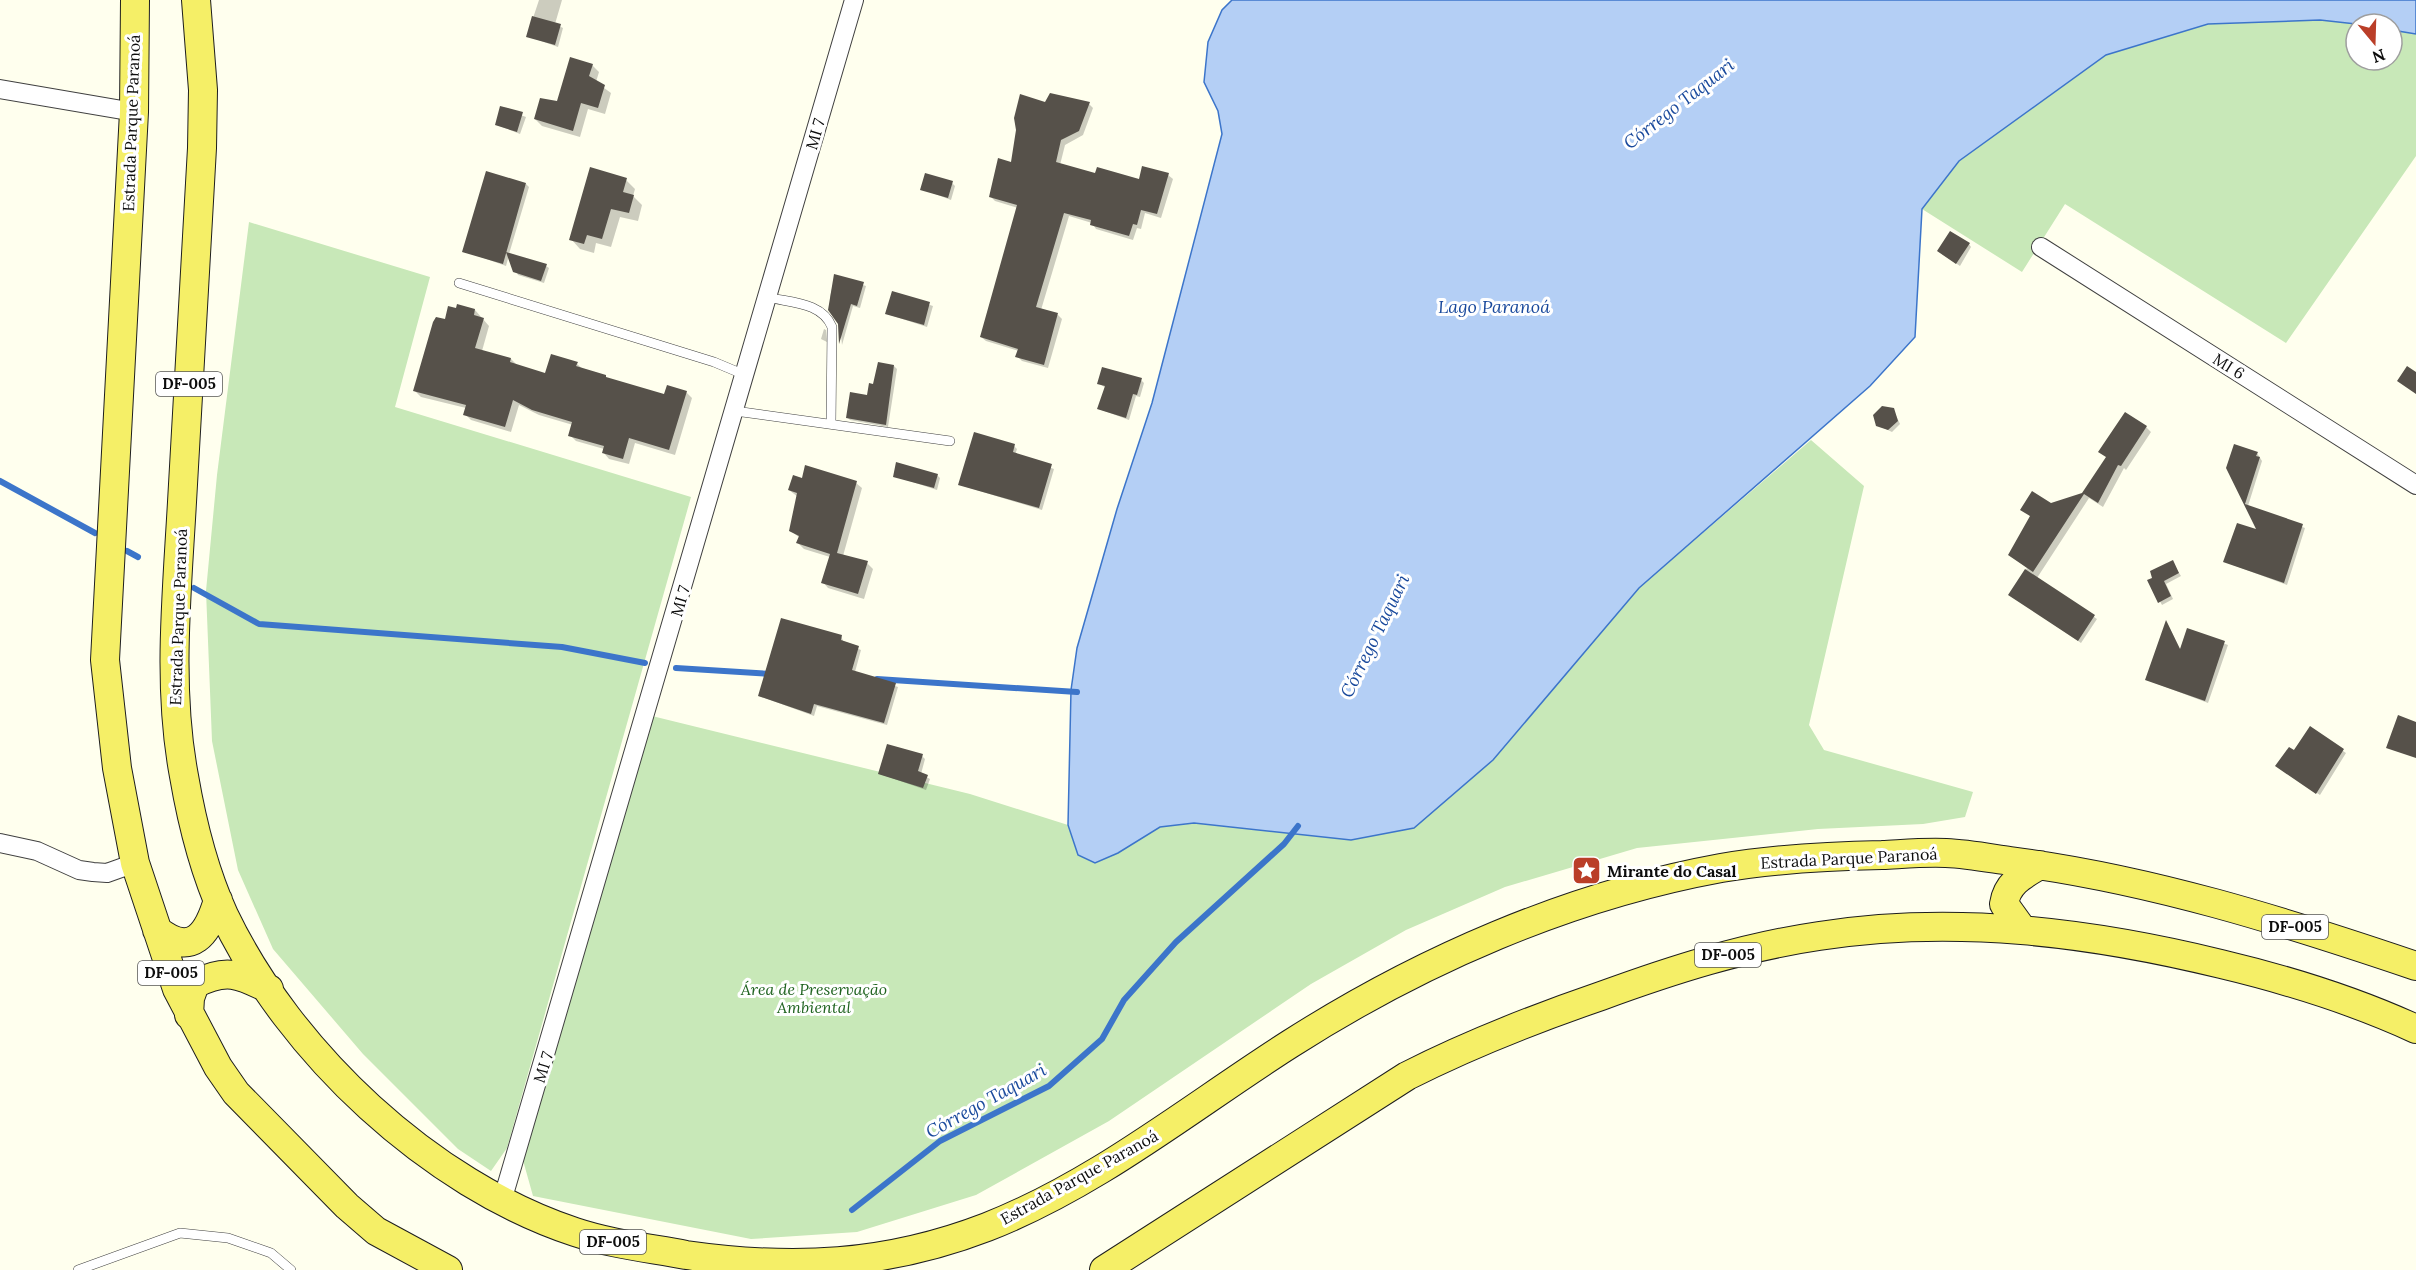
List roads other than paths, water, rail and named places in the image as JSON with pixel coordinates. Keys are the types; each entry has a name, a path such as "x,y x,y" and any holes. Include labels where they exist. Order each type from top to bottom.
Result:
{"main road":[{"name":"Estrada Parque Paranoá","path":"135,0 134,112 105,660 117,768 135,863 177,989 189,1015 236,1093 307,1168 376,1231 448,1270"},
{"name":"Estrada Parque Paranoá","path":"196,0 202,90 202,148 178,577 174,697 189,803 199,844 218,900 230,925 269,989 304,1036 390,1127 420,1151 502,1201 572,1231 609,1241 703,1257 779,1266 831,1265 884,1258 945,1242 995,1224 1056,1194 1153,1137 1292,1042 1370,997 1526,922 1658,882 1721,868 1803,858 1946,853 2040,865 2099,874 2192,896 2416,966"},
{"path":"2022,929 2004,904 2005,896 2019,878 2040,865"},
{"path":"157,930 176,942 194,940 207,929 218,900"},
{"name":"DF-005","path":"1104,1270 1407,1076 1521,1024 1717,957 1820,936 1916,928 2022,929 2109,939 2290,981 2382,1013 2416,1029"},
{"path":"189,1015 190,998 195,984 211,975 224,973 245,977 269,989"}],"street":[{"name":"MI 7","path":"502,1201 854,0"},
{"path":"0,89 134,112"},
{"name":"MI 6","path":"2041,247 2416,485"},
{"path":"0,843 37,851 79,870 107,873 135,863"},
{"path":"1131,1270 1151,1242"}],"lane":[{"path":"459,283 703,359 745,375"},
{"path":"767,297 816,308 827,316 832,327 831,424"},
{"path":"735,411 783,420 831,424 950,441"},
{"path":"78,1270 180,1233 228,1239 271,1253 291,1270"}],"water":[{"name":"Lago Paranoá","path":"1232,0 2416,0 2416,34 2404,32 2404,12 2344,12 2344,23 2320,20 2208,24 2106,55 1959,161 1922,209 1915,337 1870,386 1639,588 1493,760 1414,828 1351,840 1194,823 1160,827 1118,853 1095,863 1078,855 1068,825 1071,690 1077,648 1117,509 1152,403 1222,134 1218,111 1204,82 1208,42 1222,10"}],"waterway":[{"path":"0,481 95,533"},
{"path":"127,551 138,557"},
{"path":"194,588 259,624 562,647 645,663"},
{"path":"676,668 771,674"},
{"path":"877,679 1077,692"},
{"name":"Córrego Taquari","path":"852,1210 940,1141 1049,1086 1102,1039 1124,1000 1176,942 1284,844 1298,826"}],"place":[{"name":"Mirante do Casal","path":"1586,871"}],"park label":[{"name":"Área de Preservação Ambiental","path":"814,998"}]}
